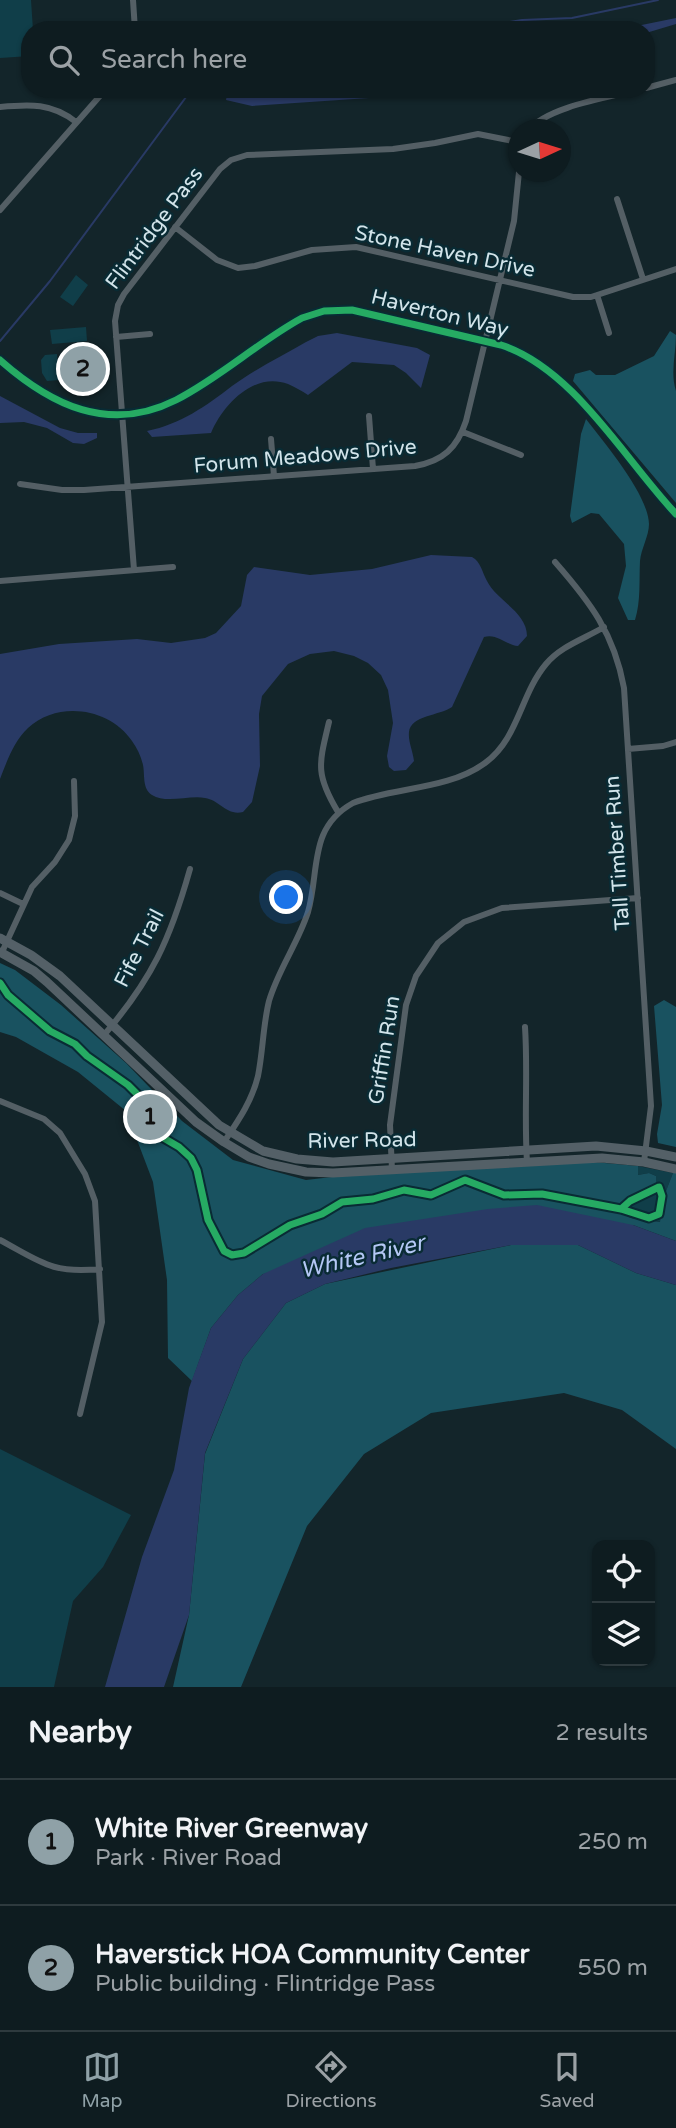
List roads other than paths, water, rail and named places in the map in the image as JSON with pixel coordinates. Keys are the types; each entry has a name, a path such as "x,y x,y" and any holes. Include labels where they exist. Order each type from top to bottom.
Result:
{"main road":[{"name":"River Road","path":"3,939 46,965 206,1114 263,1151 297,1159 333,1162 596,1146 676,1157"},
{"name":"River Road","path":"1,952 34,971 196,1122 249,1157 296,1171 333,1173 602,1158 644,1162 676,1169"}],"street":[{"path":"133,0 134,21"},
{"path":"655,86 676,80"},
{"path":"0,210 98,98"},
{"path":"540,119 551,113 609,98"},
{"path":"0,107 44,105 66,114 76,122"},
{"name":"Flintridge Pass","path":"134,570 115,321 119,302 220,169 228,162 243,156 415,147 478,134 508,140"},
{"name":"Forum Meadows Drive","path":"20,484 71,490 127,487 415,466 436,461 450,451 463,432 516,211 518,182"},
{"path":"617,199 643,279"},
{"name":"Stone Haven Drive","path":"175,227 217,260 238,268 312,250 350,247 573,298 597,295 676,269"},
{"path":"597,295 609,333"},
{"name":"Haverton Way","path":"0,359 31,386 57,402 95,412 122,413 153,408 173,401 308,315 324,311 359,311 518,351 560,379 676,514"},
{"path":"116,337 150,334"},
{"path":"369,416 373,469"},
{"path":"463,432 521,455"},
{"path":"271,439 274,476"},
{"name":"Tall Timber Run","path":"555,562 592,606 604,627 621,673 651,1106 644,1162"},
{"path":"0,581 173,567"},
{"path":"224,1142 253,1092 260,1068 269,1003 309,909 321,839 327,825 338,812 364,799 461,775 487,761 512,733 545,666 559,652 604,627"},
{"path":"329,722 321,754 321,777 338,812"},
{"path":"628,749 663,746 676,741"},
{"path":"1,952 3,939 32,887 55,862 69,840 75,816 74,781"},
{"name":"Fife Trail","path":"104,1035 145,982 168,940 190,869"},
{"path":"0,893 23,904"},
{"name":"Griffin Run","path":"392,1170 390,1125 408,995 422,963 438,943 472,918 502,908 638,898"},
{"path":"525,1027 528,1069 527,1162"},
{"path":"0,1101 44,1119 60,1133 88,1181 95,1201 102,1322 80,1414"},
{"path":"0,1240 51,1267 64,1270 100,1269"}],"water":[{"path":"676,18 676,24 655,30 655,22"},
{"path":"226,98 369,98 252,106"},
{"path":"337,333 417,348 430,355 421,388 394,365 352,362 308,395 288,384 275,381 252,386 241,393 223,412 211,433 152,437 147,431 171,424 192,413 250,374 306,342 318,336"},
{"path":"0,396 60,428 78,433 97,433 97,438 84,444 73,443 47,428 24,422 0,423"},
{"path":"431,555 475,559 492,588 522,620 527,636 518,646 493,637 484,637 452,707 420,719 411,726 409,736 414,761 406,770 394,771 389,767 387,756 393,723 388,690 381,675 368,663 334,651 310,654 288,664 262,696 259,714 260,766 252,802 243,812 232,812 205,798 164,799 152,795 144,781 139,752 132,741 111,721 83,712 54,714 40,719 28,728 15,745 0,779 0,654 59,644 137,639 171,643 205,638 216,633 241,606 247,575 254,567 310,575 372,569"},
{"name":"White River","path":"537,1205 633,1225 676,1241 676,1285 636,1273 578,1245 511,1245 391,1268 325,1284 286,1303 243,1359 205,1453 189,1615 164,1687 105,1687 142,1557 174,1470 189,1388 211,1328 238,1295 263,1274 365,1228 488,1209"}],"waterway":[{"path":"516,21 572,18 658,0"},
{"path":"0,341 50,281 185,98"}],"place":[{"name":"Haverstick HOA Community Center","path":"83,369"},
{"name":"White River Greenway","path":"150,1117"}]}
